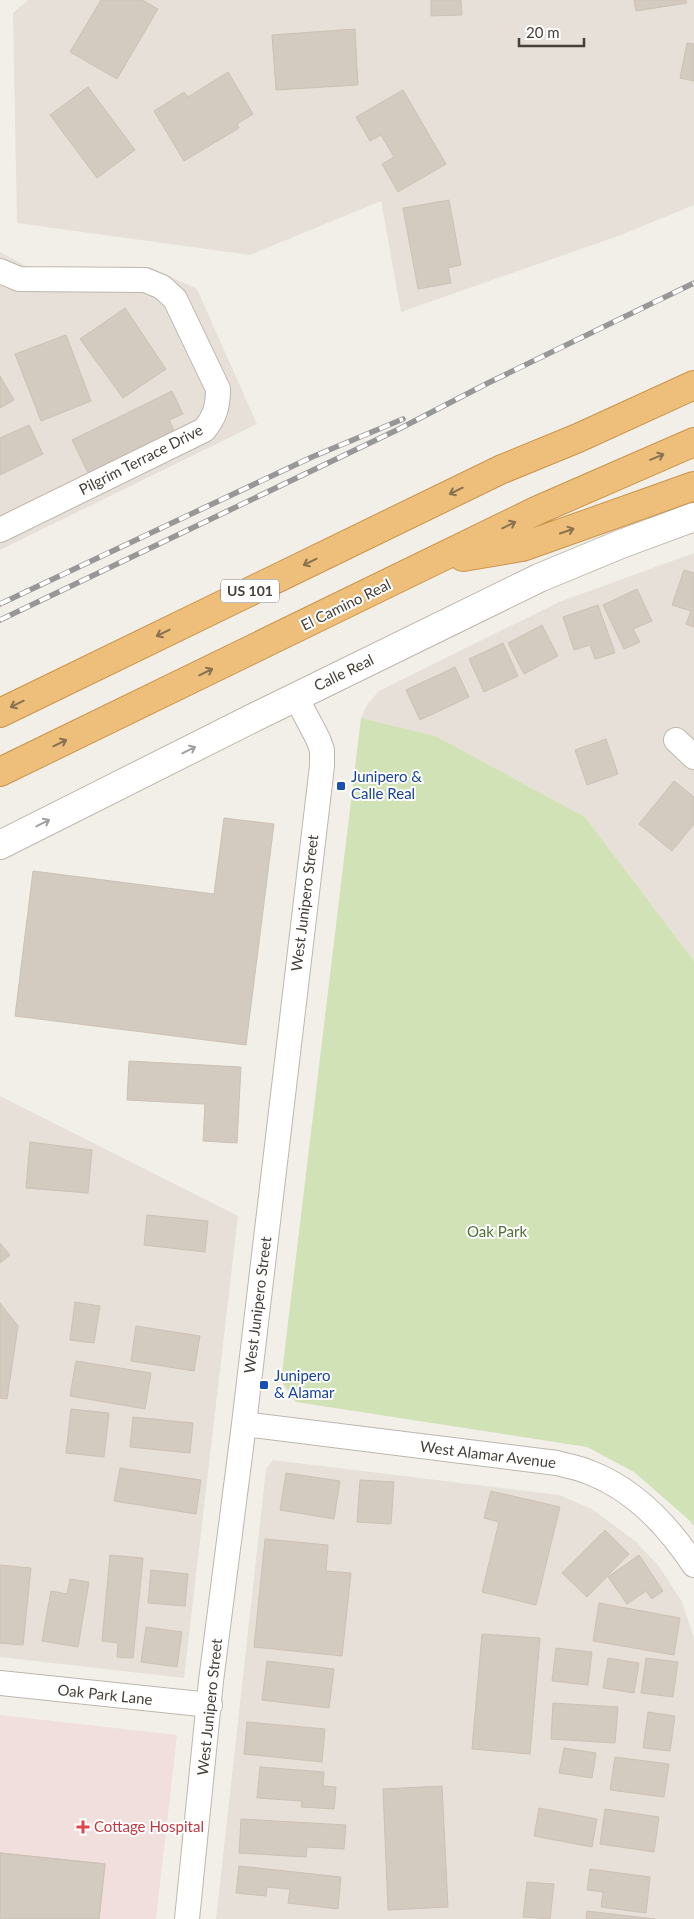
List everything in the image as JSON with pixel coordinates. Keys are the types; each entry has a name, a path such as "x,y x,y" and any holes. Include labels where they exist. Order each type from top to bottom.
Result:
{"highway":[{"path":"500,470 694,372"},
{"name":"US 101","path":"0,712 500,470 578,438 694,385"},
{"name":"El Camino Real","path":"0,772 538,510 694,442"},
{"path":"434,562 522,547 694,486"}],"street":[{"name":"Pilgrim Terrace Drive","path":"0,271 19,279 145,280 162,287 175,299 218,389 218,405 213,419 204,430 0,530"},
{"name":"Calle Real","path":"0,845 539,578 621,544 694,517"},
{"name":"West Junipero Street","path":"187,1919 225,1565 244,1424 322,766 322,750 318,739 296,697"},
{"path":"676,740 694,757"},
{"name":"West Alamar Avenue","path":"244,1424 557,1463 590,1472 619,1487 660,1520 682,1546 694,1565"},
{"name":"Oak Park Lane","path":"0,1683 210,1705"}],"shaded area":[{"path":"28,0 694,0 694,205 621,235 401,312 381,201 250,255 17,223 13,13"},
{"path":"0,252 30,268 150,267 197,289 257,424 0,550"},
{"path":"694,553 694,961 585,817 436,736 361,718 367,705 379,691 559,602"},
{"path":"0,1096 238,1216 184,1678 0,1657"},
{"path":"273,1460 559,1495 592,1509 635,1541 658,1565 682,1602 694,1638 694,1919 216,1919 266,1469"},
{"name":"Cottage Hospital","path":"0,1715 177,1735 156,1919 0,1919"}],"green space":[{"name":"Oak Park","path":"361,718 436,736 585,817 694,961 694,1526 634,1472 587,1447 296,1402 281,1381"}],"building":[{"path":"101,0 142,0 158,9 117,79 70,52"},
{"path":"431,0 461,0 462,15 431,16"},
{"path":"634,0 686,0 687,3 636,11"},
{"path":"355,29 358,85 276,90 272,35"},
{"path":"687,43 694,44 694,81 680,78"},
{"path":"228,72 253,114 237,124 239,128 184,161 154,111 184,92 188,97"},
{"path":"88,87 135,150 97,178 50,115"},
{"path":"403,90 446,164 398,192 382,164 394,157 381,135 370,141 356,117"},
{"path":"449,200 461,265 448,268 451,283 418,289 403,208"},
{"path":"125,308 166,369 123,398 80,339"},
{"path":"66,335 91,401 41,421 15,354"},
{"path":"0,376 14,400 0,408"},
{"path":"172,391 183,414 169,420 175,432 89,475 72,440"},
{"path":"29,425 43,454 0,475 0,438"},
{"path":"684,570 694,573 694,627 686,624 691,611 672,605"},
{"path":"637,589 652,621 633,629 640,642 624,649 603,605"},
{"path":"598,605 615,653 595,659 590,645 574,650 563,617"},
{"path":"542,625 558,656 524,674 508,643"},
{"path":"503,643 518,676 484,692 469,659"},
{"path":"455,667 469,697 420,720 406,690"},
{"path":"606,739 618,774 587,785 575,750"},
{"path":"674,781 694,797 694,824 672,851 639,824"},
{"path":"224,818 274,824 246,1045 15,1016 33,871 214,894"},
{"path":"129,1061 241,1067 237,1143 203,1141 205,1104 127,1100"},
{"path":"30,1142 92,1150 88,1193 26,1188"},
{"path":"147,1215 208,1221 205,1252 144,1245"},
{"path":"0,1243 10,1255 0,1263"},
{"path":"75,1302 100,1306 94,1343 70,1340"},
{"path":"0,1303 18,1326 7,1399 0,1398"},
{"path":"136,1326 200,1336 194,1371 131,1361"},
{"path":"76,1361 151,1373 145,1409 70,1396"},
{"path":"71,1409 109,1413 104,1457 66,1453"},
{"path":"133,1417 193,1423 190,1453 130,1447"},
{"path":"120,1468 201,1480 196,1514 114,1501"},
{"path":"286,1473 340,1481 334,1519 280,1510"},
{"path":"360,1480 394,1482 391,1524 357,1522"},
{"path":"491,1491 560,1507 536,1605 482,1592 499,1522 484,1518"},
{"path":"605,1530 629,1554 587,1597 562,1573"},
{"path":"265,1539 328,1545 326,1571 351,1573 342,1656 254,1647"},
{"path":"110,1555 143,1558 133,1658 117,1657 118,1643 102,1641"},
{"path":"639,1555 663,1591 652,1599 646,1591 627,1604 608,1577"},
{"path":"0,1565 31,1568 23,1645 0,1643"},
{"path":"151,1570 188,1574 185,1606 148,1603"},
{"path":"70,1579 89,1582 78,1647 42,1641 51,1591 67,1594"},
{"path":"599,1603 680,1618 674,1655 593,1641"},
{"path":"146,1627 182,1632 177,1667 141,1662"},
{"path":"482,1634 540,1638 530,1754 472,1749"},
{"path":"556,1648 592,1652 588,1685 552,1681"},
{"path":"608,1658 639,1663 634,1693 603,1688"},
{"path":"646,1658 678,1662 673,1697 641,1693"},
{"path":"267,1661 334,1669 329,1708 262,1700"},
{"path":"553,1703 618,1707 615,1743 551,1739"},
{"path":"648,1712 675,1716 670,1751 643,1748"},
{"path":"247,1722 325,1729 322,1762 244,1754"},
{"path":"564,1748 596,1753 592,1778 559,1773"},
{"path":"615,1757 669,1764 664,1797 610,1790"},
{"path":"260,1767 324,1772 323,1786 336,1787 334,1809 301,1807 302,1801 257,1798"},
{"path":"442,1786 448,1907 388,1910 383,1789"},
{"path":"539,1808 597,1819 592,1847 534,1836"},
{"path":"605,1809 659,1817 654,1852 600,1844"},
{"path":"241,1819 346,1825 344,1849 307,1847 306,1857 239,1853"},
{"path":"0,1853 105,1864 99,1919 0,1919"},
{"path":"0,1853 105,1864 99,1919 0,1919"},
{"path":"239,1866 341,1877 338,1909 288,1903 290,1889 267,1887 266,1896 236,1893"},
{"path":"590,1869 650,1877 646,1913 601,1907 603,1892 587,1890"},
{"path":"527,1882 554,1884 550,1919 523,1917"},
{"path":"587,1911 655,1919 586,1919"}],"railway":[{"path":"0,620 399,429 488,383 694,283"},
{"path":"0,604 312,457 403,419"}],"place":[{"name":"Junipero & Calle Real","path":"341,786"},
{"name":"Junipero & Alamar","path":"264,1385"},
{"name":"Cottage Hospital","path":"83,1827"}]}
